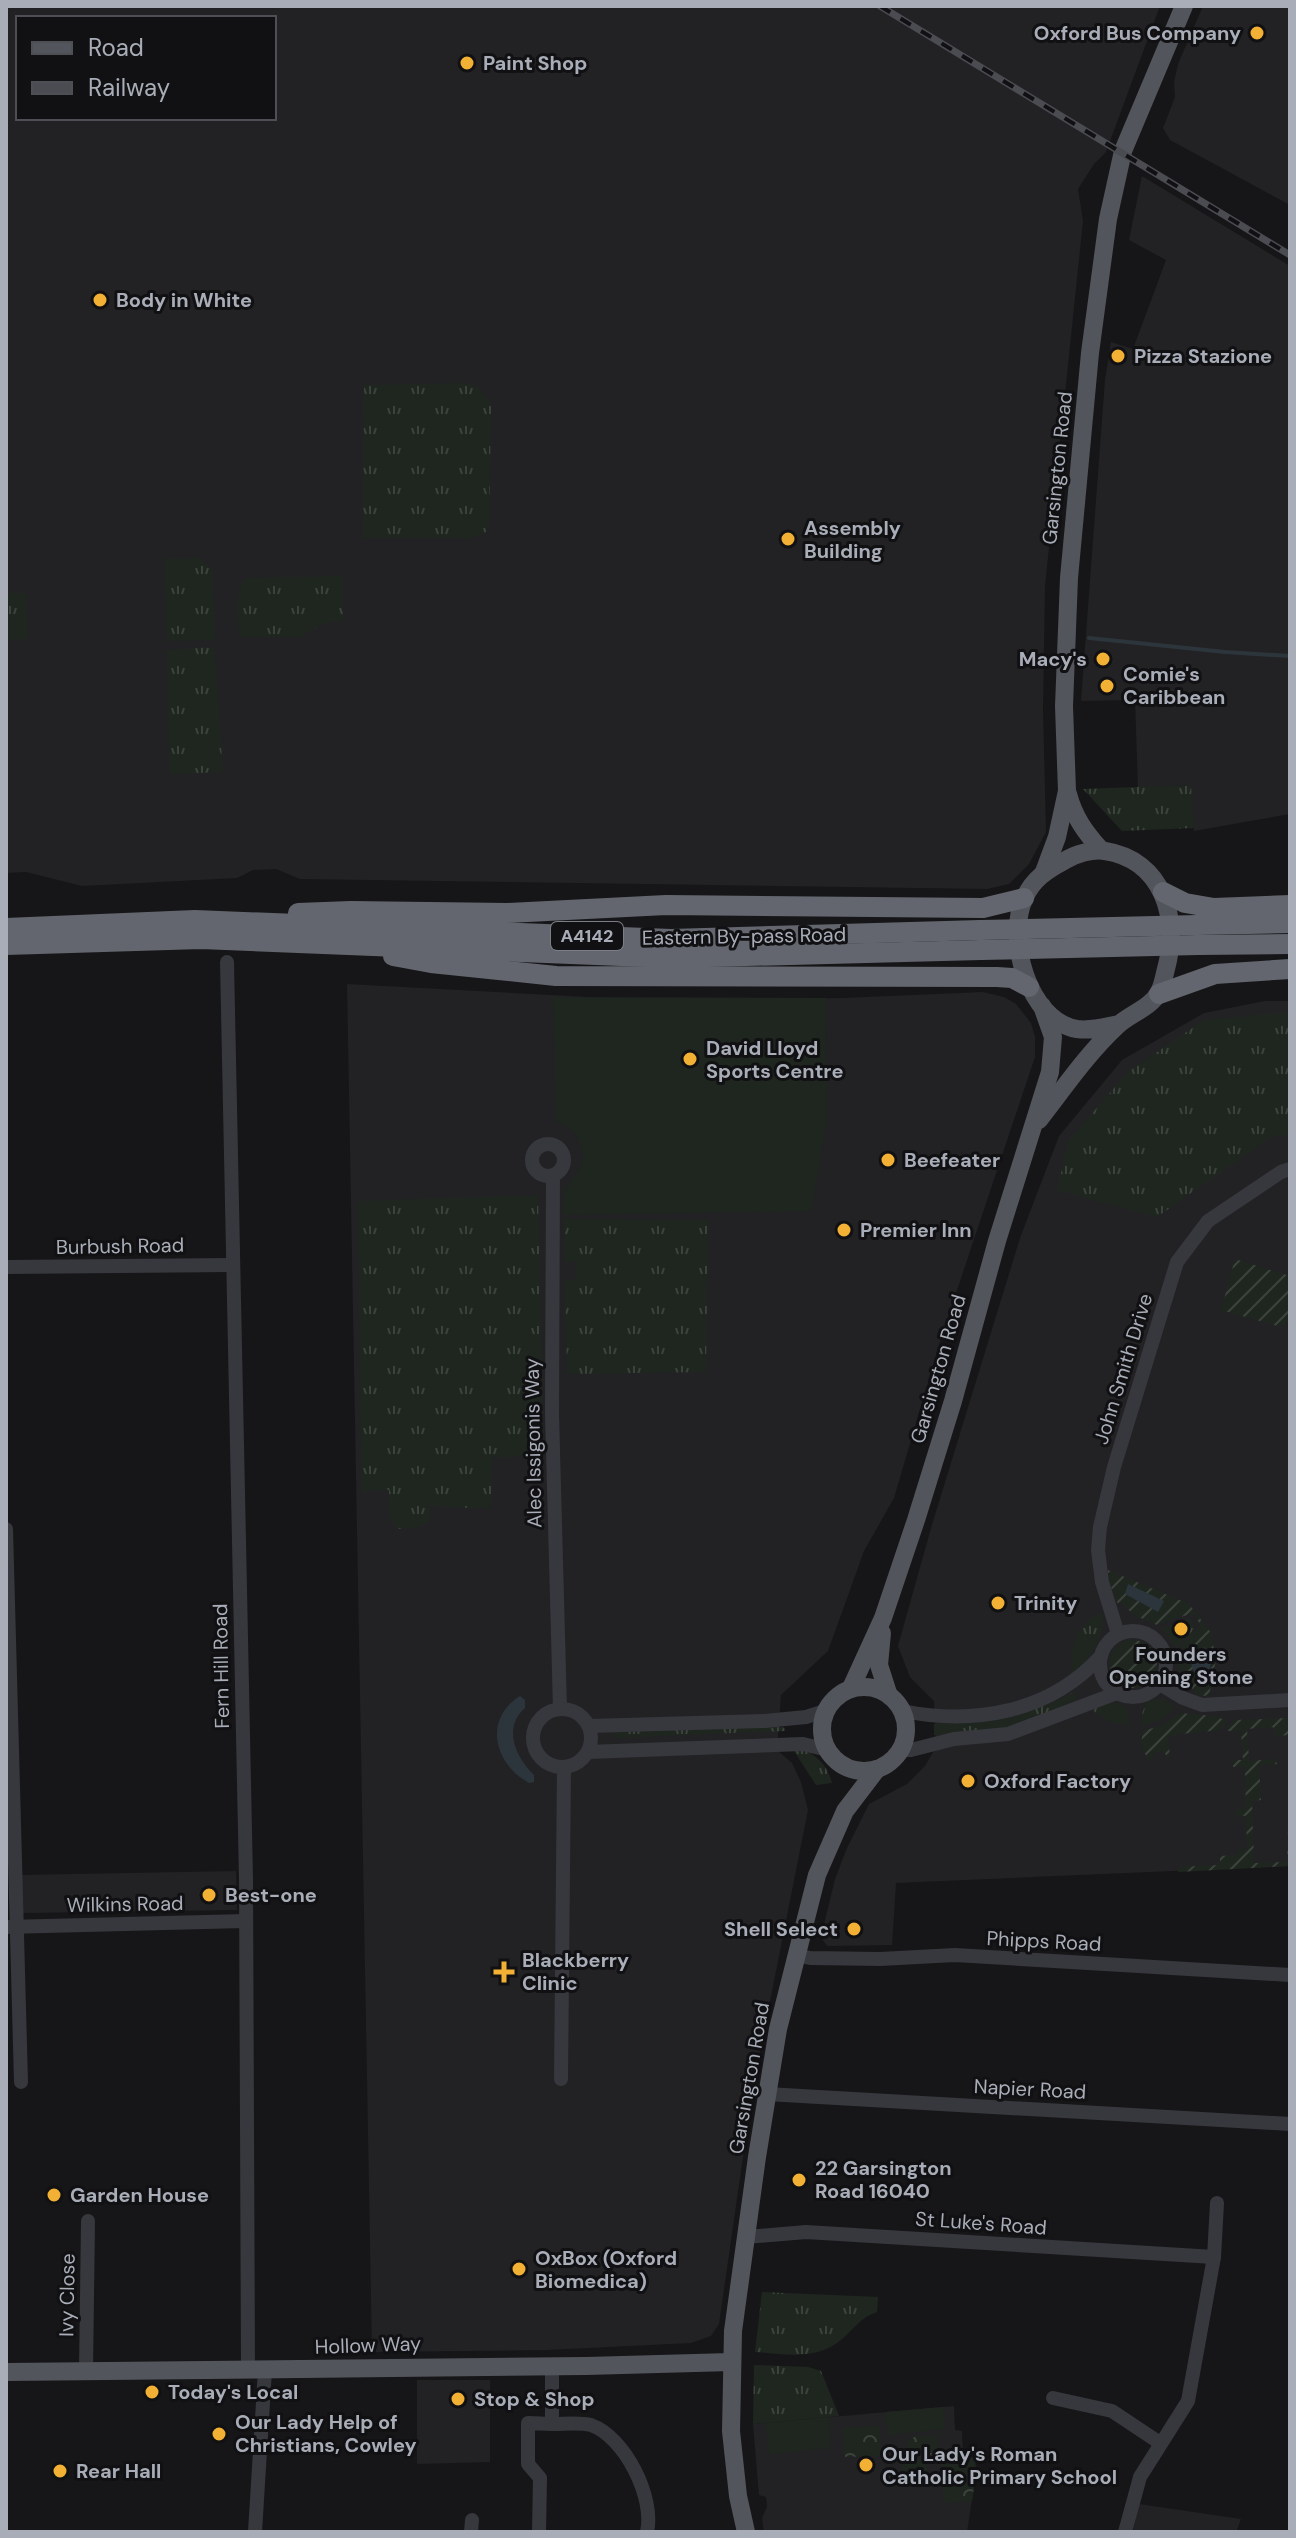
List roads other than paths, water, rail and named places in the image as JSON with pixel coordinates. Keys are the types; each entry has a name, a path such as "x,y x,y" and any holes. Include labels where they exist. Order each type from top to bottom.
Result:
{"highway":[{"path":"1163,892 1185,903 1214,908 1290,905"},
{"path":"195,920 312,912 507,913 666,905 983,908 1024,898"},
{"name":"Eastern By-pass Road","path":"6,928 195,920 671,939 981,940 1198,935 1290,923"},
{"name":"Eastern By-pass Road","path":"1198,935 1290,944"},
{"name":"Eastern By-pass Road","path":"6,945 201,939 671,958 981,940"},
{"path":"362,945 395,957 431,963 556,976 997,977 1012,978 1029,987"},
{"path":"1159,994 1215,974 1290,969"}],"main road":[{"name":"Garsington Road","path":"1067,791 1065,641 1097,288 1123,151 1184,6"},
{"path":"1067,791 1082,828 1101,850"},
{"path":"1067,791 1057,837 1044,872 1024,898 1018,921 1019,956 1029,987 1057,1022 1074,1029 1094,1030 1119,1024"},
{"path":"1030,1131 1082,1063 1119,1024 1159,994 1170,955 1170,914 1163,892 1157,881 1138,864 1117,853 1101,850 1074,855 1044,872"},
{"name":"Garsington Road","path":"883,1618 935,1461 1030,1131 1050,1072 1053,1037 1042,1006"},
{"path":"851,1688 883,1618"},
{"path":"883,1618 879,1665 888,1693"},
{"path":"873,1687 888,1693 898,1702 905,1718 907,1733 901,1750 890,1762 877,1769 862,1771 847,1767 835,1760 825,1745 822,1728 825,1711 837,1696 851,1688 873,1687"},
{"name":"Garsington Road","path":"845,1811 847,1767"},
{"name":"Garsington Road","path":"746,2532 731,2431 731,2362 746,2237 778,2029 817,1875 845,1811 877,1769"},
{"name":"Hollow Way","path":"6,2372 731,2362"}],"street":[{"name":"Fern Hill Road","path":"227,962 256,2370 255,2532"},
{"name":"John Smith Drive","path":"1118,1634 1102,1582 1098,1550 1100,1527 1114,1467 1177,1262 1208,1221 1290,1169"},
{"name":"Alec Issigonis Way","path":"553,1177 552,1402 560,1709"},
{"name":"Burbush Road","path":"6,1267 233,1265"},
{"path":"6,1529 12,1927 21,2082"},
{"path":"1142,1631 1158,1641 1166,1658 1166,1668 1160,1684 1142,1696 1129,1697 1117,1693 1104,1679 1101,1656 1106,1644 1118,1634 1142,1631"},
{"path":"902,1711 942,1717 978,1716 1018,1709 1072,1684 1101,1656"},
{"path":"1160,1684 1202,1705 1290,1700"},
{"path":"901,1750 954,1739 1008,1734 1117,1693"},
{"path":"560,1709 577,1713 589,1726 591,1735 588,1752 578,1763 564,1768 554,1767 539,1757 532,1740 537,1722 551,1711 560,1709"},
{"path":"589,1726 765,1721 806,1717 825,1711"},
{"path":"588,1752 803,1744 828,1750"},
{"path":"561,2079 564,1768"},
{"name":"Wilkins Road","path":"12,1927 245,1921"},
{"name":"Phipps Road","path":"796,1955 880,1959 955,1955 1290,1975"},
{"name":"Napier Road","path":"767,2094 1290,2124"},
{"path":"1125,2532 1140,2477 1188,2401 1214,2257 1217,2203"},
{"name":"Ivy Close","path":"86,2371 88,2221"},
{"name":"St Luke's Road","path":"746,2237 806,2232 1214,2257"},
{"path":"552,2366 552,2424"},
{"path":"1053,2398 1112,2411 1160,2443"},
{"path":"539,2532 540,2478 528,2464 528,2423 590,2425 608,2435 635,2469 645,2494 647,2532"}],"waterway":[{"path":"1089,638 1290,656"}],"railway":[{"path":"880,6 1290,255"}],"place":[{"name":"Oxford Bus Company","path":"1257,33"},
{"name":"Paint Shop","path":"467,63"},
{"name":"Body in White","path":"100,300"},
{"name":"Pizza Stazione","path":"1118,356"},
{"name":"Assembly Building","path":"788,539"},
{"name":"Macy's","path":"1103,659"},
{"name":"Comie's Caribbean","path":"1107,686"},
{"name":"David Lloyd Sports Centre","path":"690,1059"},
{"name":"Beefeater","path":"888,1160"},
{"name":"Premier Inn","path":"844,1230"},
{"name":"Trinity","path":"998,1603"},
{"name":"Founders Opening Stone","path":"1181,1629"},
{"name":"Oxford Factory","path":"968,1781"},
{"name":"Best-one","path":"209,1895"},
{"name":"Shell Select","path":"854,1929"},
{"name":"Blackberry Clinic","path":"504,1972"},
{"name":"22 Garsington Road 16040","path":"799,2180"},
{"name":"Garden House","path":"54,2195"},
{"name":"OxBox (Oxford Biomedica)","path":"519,2269"},
{"name":"Today's Local","path":"152,2392"},
{"name":"Stop & Shop","path":"458,2399"},
{"name":"Our Lady Help of Christians, Cowley","path":"219,2434"},
{"name":"Our Lady's Roman Catholic Primary School","path":"866,2465"},
{"name":"Rear Hall","path":"60,2471"}]}
